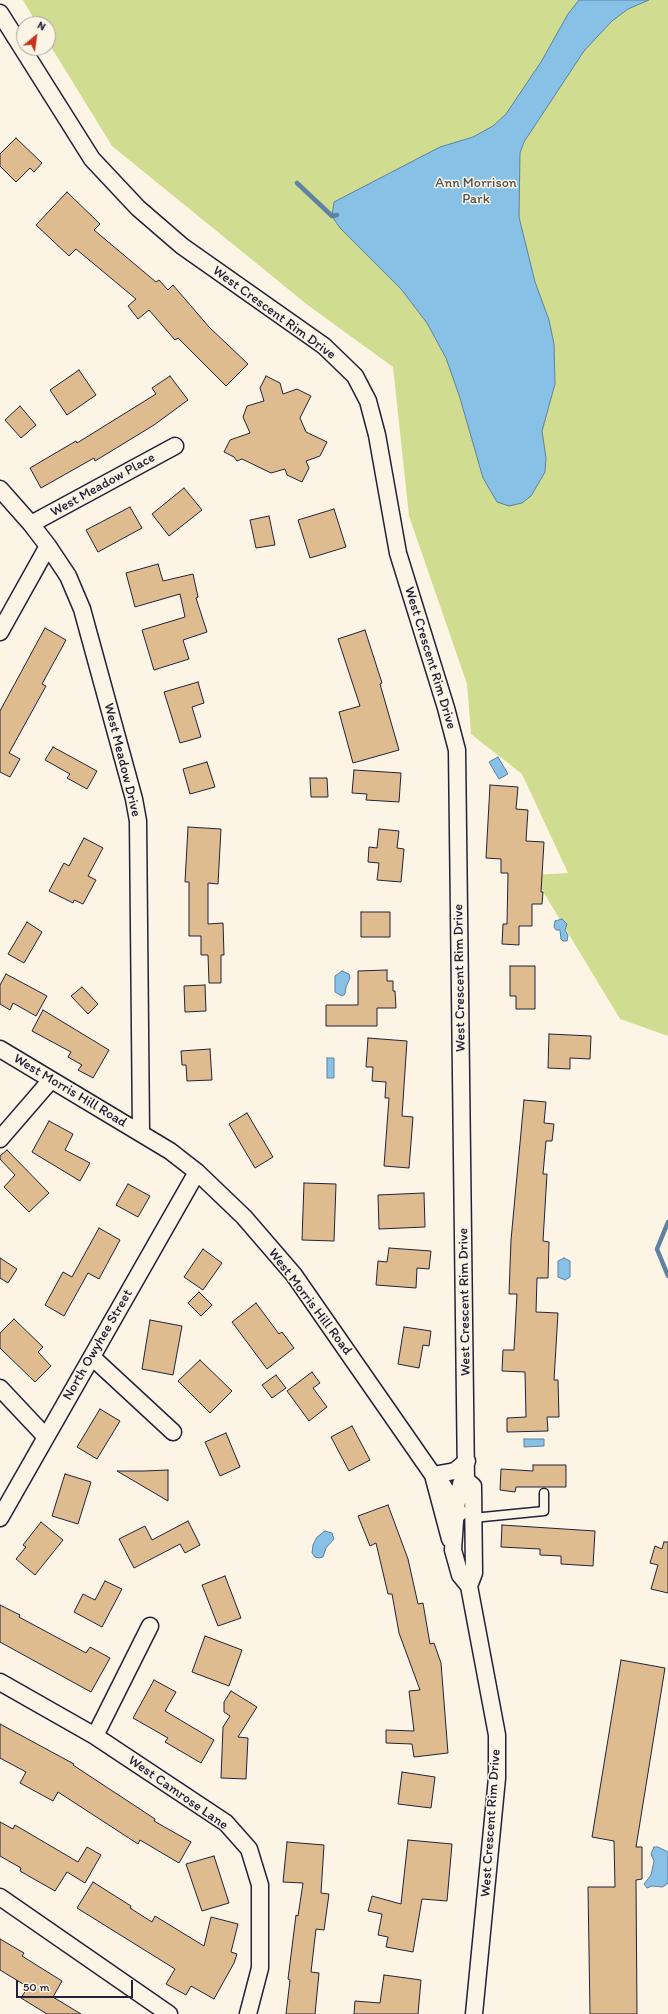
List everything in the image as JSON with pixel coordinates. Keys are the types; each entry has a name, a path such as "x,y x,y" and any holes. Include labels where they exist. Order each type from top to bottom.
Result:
{"street":[{"name":"West Crescent Rim Drive","path":"0,13 92,159 138,208 182,246 324,346 355,376 368,401 378,435 398,553 446,708 457,750 467,1461 466,1480 461,1484 456,1507 453,1550 460,1575 469,1586 493,1721 497,1735 497,1778 474,2014"},
{"name":"West Meadow Place","path":"31,524 175,446"},
{"name":"West Meadow Drive","path":"0,489 48,546 68,576 82,608 135,806 138,821 141,1134"},
{"path":"0,632 48,546"},
{"name":"West Morris Hill Road","path":"0,1049 170,1151 197,1172 244,1217 294,1275 456,1507 474,1541"},
{"path":"0,1139 51,1080"},
{"name":"North Owyhee Street","path":"0,1518 197,1172"},
{"path":"92,1357 173,1432"},
{"path":"0,1388 46,1437"},
{"path":"433,1475 455,1471 467,1461"},
{"name":"West Morris Hill Road","path":"433,1475 453,1550"},
{"name":"West Crescent Rim Drive","path":"466,1480 473,1486 474,1573 469,1586"},
{"path":"95,1736 150,1626"},
{"name":"West Camrose Lane","path":"0,1682 95,1736 226,1823 248,1849 260,1885 260,1968 248,2014"},
{"path":"0,1897 169,2014"}],"lane":[{"path":"473,1518 544,1511 544,1493"}],"green space":[{"name":"Ann Morrison Park","path":"23,0 668,0 668,1036 620,1019 533,875 568,873 522,774 471,734 467,684 409,516 393,367 309,306 112,146 56,55 56,16 32,16"}],"water":[{"path":"579,0 649,0 628,9 612,21 584,51 524,142 520,153 519,217 535,282 549,320 554,344 555,384 542,431 546,458 545,472 531,496 522,503 509,506 497,502 483,478 460,398 446,358 427,323 401,289 340,228 332,216 334,202 440,147 473,137 493,126 506,114 541,62 568,14"},
{"path":"498,757 508,774 499,779 489,762"},
{"path":"562,919 567,924 565,930 568,935 567,941 563,941 561,939 560,930 556,930 554,927 555,921"},
{"path":"342,971 349,974 350,978 345,994 342,996 335,992 335,976"},
{"path":"327,1058 334,1058 334,1078 327,1078"},
{"path":"564,1258 570,1261 570,1277 565,1280 558,1277 558,1261"},
{"path":"524,1439 544,1439 544,1446 524,1447"},
{"path":"325,1531 332,1533 334,1539 326,1548 323,1557 315,1557 312,1553 313,1545 317,1537"},
{"path":"654,1847 658,1847 668,1852 668,1883 663,1887 652,1886 647,1888 644,1884 651,1875 654,1861 651,1854"}],"building":[{"path":"16,138 42,163 34,172 30,168 16,182 0,166 0,154"},
{"path":"67,192 100,224 94,230 156,282 159,280 168,290 173,285 209,327 248,364 226,386 178,338 175,340 149,310 138,319 128,306 136,299 76,249 69,256 36,225"},
{"path":"79,370 96,395 67,415 50,390"},
{"path":"170,376 188,400 154,425 95,461 94,458 41,488 30,468 76,441 77,443 156,394 152,388"},
{"path":"266,376 280,383 283,394 297,389 311,396 300,418 306,432 327,442 320,456 306,461 309,468 302,482 287,475 285,469 271,473 242,459 237,461 234,457 224,452 230,440 250,433 243,417 247,406 264,401 260,388"},
{"path":"20,406 36,425 21,438 5,420"},
{"path":"184,488 202,510 169,536 152,514"},
{"path":"130,507 142,528 98,552 86,530"},
{"path":"334,509 346,547 310,558 298,520"},
{"path":"269,516 275,545 256,548 250,520"},
{"path":"158,564 163,581 193,574 198,597 196,598 207,632 183,640 189,659 154,670 142,630 185,617 180,594 135,607 126,573"},
{"path":"45,628 66,640 42,684 46,686 9,753 20,759 10,777 0,772 0,711"},
{"path":"365,630 382,683 380,684 399,750 353,763 339,712 360,706 338,639"},
{"path":"198,682 204,703 192,707 201,737 180,743 164,692"},
{"path":"53,747 97,771 87,789 67,778 70,774 45,760"},
{"path":"207,762 215,787 190,794 183,769"},
{"path":"354,770 401,773 399,802 366,800 367,794 352,793"},
{"path":"310,778 327,778 328,797 311,797"},
{"path":"490,785 518,787 516,809 528,810 526,841 544,842 541,892 543,892 542,904 532,904 532,926 519,926 519,945 502,944 503,924 507,924 508,873 501,873 501,859 486,858"},
{"path":"188,827 221,829 218,884 208,883 208,924 223,923 224,955 221,955 221,983 209,983 208,955 201,955 201,936 189,936 189,882 185,882"},
{"path":"379,829 399,831 397,848 404,849 401,882 377,880 379,863 368,862 369,847 377,848"},
{"path":"84,838 103,848 88,876 96,880 83,904 74,900 73,903 49,891 64,863 69,866"},
{"path":"361,912 390,912 390,937 361,937"},
{"path":"27,922 42,932 24,963 8,954"},
{"path":"510,966 535,966 535,1009 516,1009 516,996 510,996"},
{"path":"387,970 387,981 393,981 396,1008 377,1008 377,1026 326,1026 326,1005 358,1005 358,971"},
{"path":"6,974 47,996 36,1016 13,1003 10,1010 0,1004 0,985"},
{"path":"205,985 206,1011 185,1012 184,986"},
{"path":"82,987 98,1004 88,1014 71,996"},
{"path":"43,1010 109,1050 93,1078 78,1070 82,1065 68,1057 71,1052 32,1031"},
{"path":"549,1034 591,1036 590,1059 570,1058 570,1069 548,1068"},
{"path":"368,1038 407,1041 402,1116 413,1117 409,1168 384,1166 389,1098 385,1098 386,1082 372,1081 373,1067 366,1067"},
{"path":"210,1049 212,1080 187,1081 186,1065 182,1065 181,1051"},
{"path":"524,1100 546,1102 544,1123 554,1124 552,1141 546,1141 543,1174 547,1174 543,1241 549,1242 548,1278 537,1278 536,1312 558,1313 554,1380 558,1380 559,1417 547,1417 548,1431 507,1432 507,1418 526,1417 525,1372 502,1371 503,1350 514,1350 517,1294 509,1294 511,1240"},
{"path":"247,1113 273,1157 255,1168 229,1124"},
{"path":"49,1121 73,1134 65,1150 90,1163 80,1181 32,1152"},
{"path":"7,1150 49,1193 29,1212 4,1187 15,1175 0,1159 0,1156"},
{"path":"304,1183 336,1184 334,1241 302,1240"},
{"path":"128,1184 150,1196 138,1217 116,1205"},
{"path":"424,1193 425,1227 379,1229 378,1195"},
{"path":"99,1228 120,1240 99,1279 88,1273 64,1316 45,1305 63,1272 72,1277"},
{"path":"389,1248 431,1251 429,1269 417,1268 416,1288 376,1285 378,1261 387,1262"},
{"path":"203,1249 222,1263 203,1290 184,1277"},
{"path":"0,1258 17,1269 8,1283 0,1278"},
{"path":"199,1292 212,1305 201,1316 188,1303"},
{"path":"256,1303 279,1334 282,1332 294,1348 267,1369 232,1322"},
{"path":"14,1319 43,1347 38,1352 51,1366 35,1382 0,1348 0,1333"},
{"path":"150,1320 182,1326 173,1375 142,1369"},
{"path":"404,1327 431,1331 429,1346 423,1345 419,1368 398,1364"},
{"path":"200,1360 232,1391 210,1413 178,1381"},
{"path":"312,1372 320,1383 313,1388 327,1407 309,1421 287,1391"},
{"path":"276,1375 286,1388 272,1398 262,1385"},
{"path":"100,1409 120,1421 97,1459 77,1447"},
{"path":"352,1426 370,1460 349,1471 331,1437"},
{"path":"226,1433 240,1467 220,1476 205,1442"},
{"path":"533,1465 566,1465 566,1487 516,1487 515,1492 500,1490 501,1469 533,1471"},
{"path":"168,1470 168,1501 117,1471 144,1471"},
{"path":"65,1474 91,1482 78,1524 52,1516"},
{"path":"388,1505 408,1559 418,1604 423,1603 430,1644 434,1643 441,1663 448,1753 414,1757 412,1744 386,1743 386,1730 414,1731 409,1691 420,1690 399,1633 392,1594 388,1594 376,1543 370,1546 358,1516"},
{"path":"188,1521 200,1545 185,1553 180,1544 134,1568 119,1539 145,1526 152,1540"},
{"path":"41,1522 63,1540 35,1575 16,1559 26,1547 23,1545"},
{"path":"502,1525 595,1531 593,1566 561,1564 561,1556 540,1555 540,1549 501,1547"},
{"path":"664,1542 668,1542 668,1593 651,1589 658,1565 650,1563 655,1546 662,1549"},
{"path":"225,1576 241,1618 218,1626 202,1585"},
{"path":"105,1581 122,1589 102,1627 74,1612 83,1594 95,1600"},
{"path":"0,1605 20,1615 19,1617 86,1653 90,1647 110,1658 91,1692 0,1642"},
{"path":"205,1636 242,1650 229,1686 192,1672"},
{"path":"621,1660 665,1668 636,1847 642,1847 642,1879 636,1880 637,2014 590,2014 588,1887 615,1887 614,1841 592,1837"},
{"path":"154,1680 176,1692 165,1711 214,1740 201,1763 165,1742 168,1738 133,1718"},
{"path":"231,1691 257,1707 238,1737 248,1738 246,1779 221,1778 223,1727 230,1716 224,1712 224,1702"},
{"path":"0,1724 74,1764 73,1765 155,1819 154,1821 191,1842 179,1863 140,1840 138,1844 58,1792 53,1801 20,1783 26,1772 0,1758"},
{"path":"402,1772 435,1777 431,1808 398,1804"},
{"path":"0,1822 13,1829 15,1825 78,1862 87,1847 101,1855 85,1883 67,1872 55,1891 20,1871 21,1868 0,1856"},
{"path":"408,1840 452,1844 447,1901 422,1899 413,1952 386,1947 388,1937 378,1935 382,1914 368,1911 372,1896 401,1904"},
{"path":"287,1842 324,1845 321,1893 329,1894 324,1930 316,1929 311,1972 319,1973 315,2014 286,2014 290,1980 288,1979 296,1915 298,1916 303,1883 283,1882"},
{"path":"214,1856 229,1903 202,1911 186,1864"},
{"path":"93,1882 131,1906 130,1908 152,1922 155,1916 204,1946 211,1917 238,1924 231,1952 237,1954 234,1963 214,1999 191,1986 186,1995 166,1984 175,1969 77,1908"},
{"path":"0,1939 24,1953 22,1956 62,1981 53,1997 81,2014 47,2014 21,1998 28,1987 0,1970"},
{"path":"384,1975 421,1980 418,2014 354,2014 355,2001 380,2003"}],"waterway":[{"path":"297,183 332,216 337,215"},
{"path":"668,1222 657,1249 668,1276"}]}
